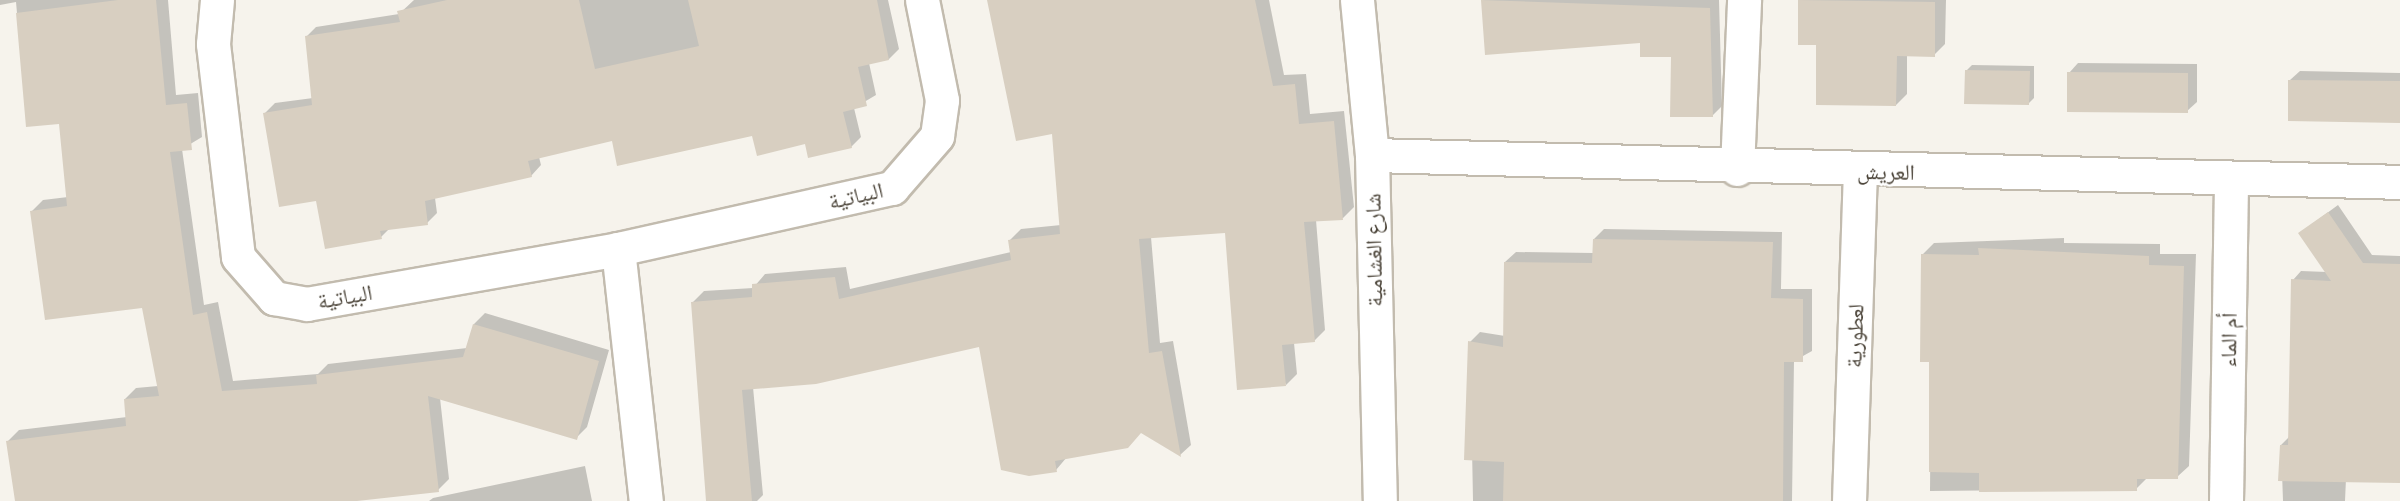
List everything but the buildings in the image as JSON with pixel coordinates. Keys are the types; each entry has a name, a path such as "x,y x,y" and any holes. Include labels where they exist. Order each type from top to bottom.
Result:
{"street":[{"name":"البياتية","path":"217,0 213,44 238,257 274,297 307,304 618,249 892,188 937,136 942,100 921,0"},
{"name":"شارع الغشامية","path":"1357,0 1372,156 1380,501"},
{"path":"1737,169 1744,0"},
{"name":"العريش","path":"1372,156 1737,169 2400,182"},
{"name":"لعطورية","path":"1850,501 1860,171"},
{"name":"أم الماء","path":"2226,501 2231,178"},
{"path":"618,249 646,501"}]}
